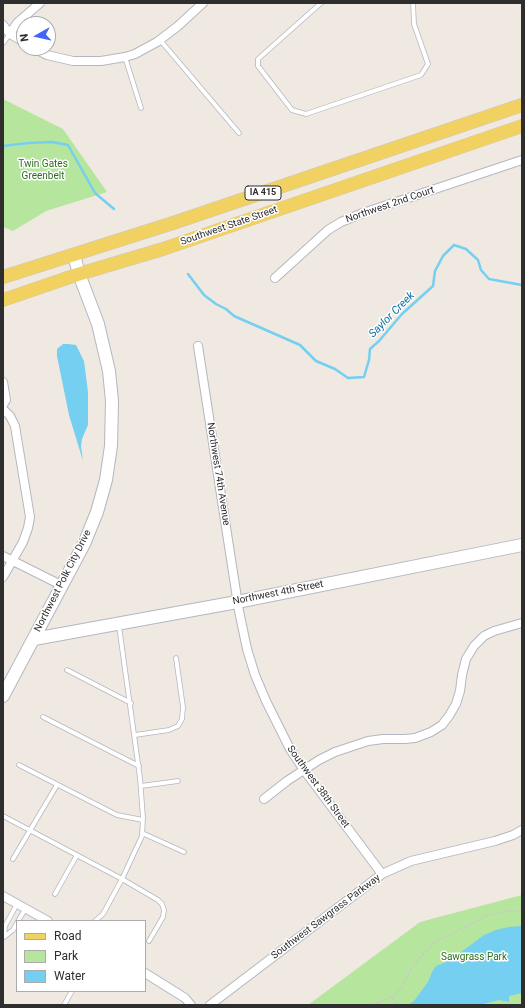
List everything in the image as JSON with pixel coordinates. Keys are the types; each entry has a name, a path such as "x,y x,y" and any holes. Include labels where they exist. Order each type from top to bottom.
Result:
{"main road":[{"name":"Southwest State Street","path":"3,277 173,223 522,105"},
{"name":"Southwest State Street","path":"3,300 79,274 168,247 522,126"}],"street":[{"path":"10,34 17,23 40,3"},
{"path":"54,56 73,61 101,61 125,57 141,51 160,40 203,3"},
{"path":"3,25 10,34 16,37"},
{"name":"Northwest 2nd Court","path":"275,278 328,230 341,222 363,213 522,160"},
{"path":"74,255 79,274"},
{"name":"Northwest Polk City Drive","path":"3,696 84,544 97,512 106,480 111,446 112,413 109,371 103,342 79,274"},
{"name":"Northwest 74th Avenue","path":"198,346 237,602"},
{"path":"3,382 6,400 3,405"},
{"path":"3,409 10,416 15,426 30,517 28,528 3,577"},
{"name":"Northwest 4th Street","path":"34,639 237,602 522,545"},
{"path":"3,556 61,585"},
{"name":"Southwest 38th Street","path":"237,602 247,649 255,675 277,726 304,770 382,874"},
{"path":"264,799 287,780 320,760 350,746 383,739 415,738 431,732 442,725 456,704 466,660 474,646 484,636 494,631 522,623"},
{"name":"Southwest Sawgrass Parkway","path":"210,1005 382,874 411,861 495,841 513,835 522,830"},
{"path":"3,896 46,920"},
{"path":"146,974 185,998 191,1005"}],"lane":[{"path":"321,3 258,59 258,66 292,110 306,114 420,75 428,64 414,24 413,3"},
{"path":"3,43 10,34"},
{"path":"160,40 239,133"},
{"path":"125,57 142,108"},
{"path":"96,920 102,914 122,879 142,836 143,820 139,766 119,623"},
{"path":"135,735 169,730 178,726 182,718 183,707 176,658"},
{"path":"67,670 131,703"},
{"path":"43,717 139,766"},
{"path":"19,765 117,815 143,820"},
{"path":"141,786 178,781"},
{"path":"13,859 58,785"},
{"path":"3,816 122,879 158,900 162,904 164,910 163,918 149,941"},
{"path":"142,833 184,852"},
{"path":"56,894 77,855"},
{"path":"4,938 5,926 17,904"},
{"path":"19,920 26,908"},
{"path":"102,914 102,920"},
{"path":"4,938 16,925"},
{"path":"64,1005 71,992"}],"path":[{"path":"372,1005 392,997 401,988 412,966 435,942 488,914 507,911 522,911"},
{"path":"392,997 396,1005"}],"green space":[{"name":"Twin Gates Greenbelt","path":"3,99 63,129 107,192 46,211 13,231 3,227"},
{"name":"Sawgrass Park","path":"522,895 522,1005 308,1005 420,922"}],"water":[{"path":"63,344 76,345 84,361 88,392 88,425 82,439 81,446 83,461 69,415 57,356 57,349"},
{"path":"522,926 522,993 509,996 509,1002 499,1000 479,1005 408,1005 414,1001 428,982 436,966 449,961 484,935 496,930"}],"waterway":[{"name":"Saylor Creek","path":"3,148 3,146 28,143 52,142 68,145 95,193 114,209"},
{"name":"Saylor Creek","path":"188,274 204,295 234,316 300,345 316,361 335,369 348,378 364,377 369,360 370,349 379,341 402,314 433,286 435,271 443,256 454,245 466,249 478,260 481,270 489,279 522,285"}]}
